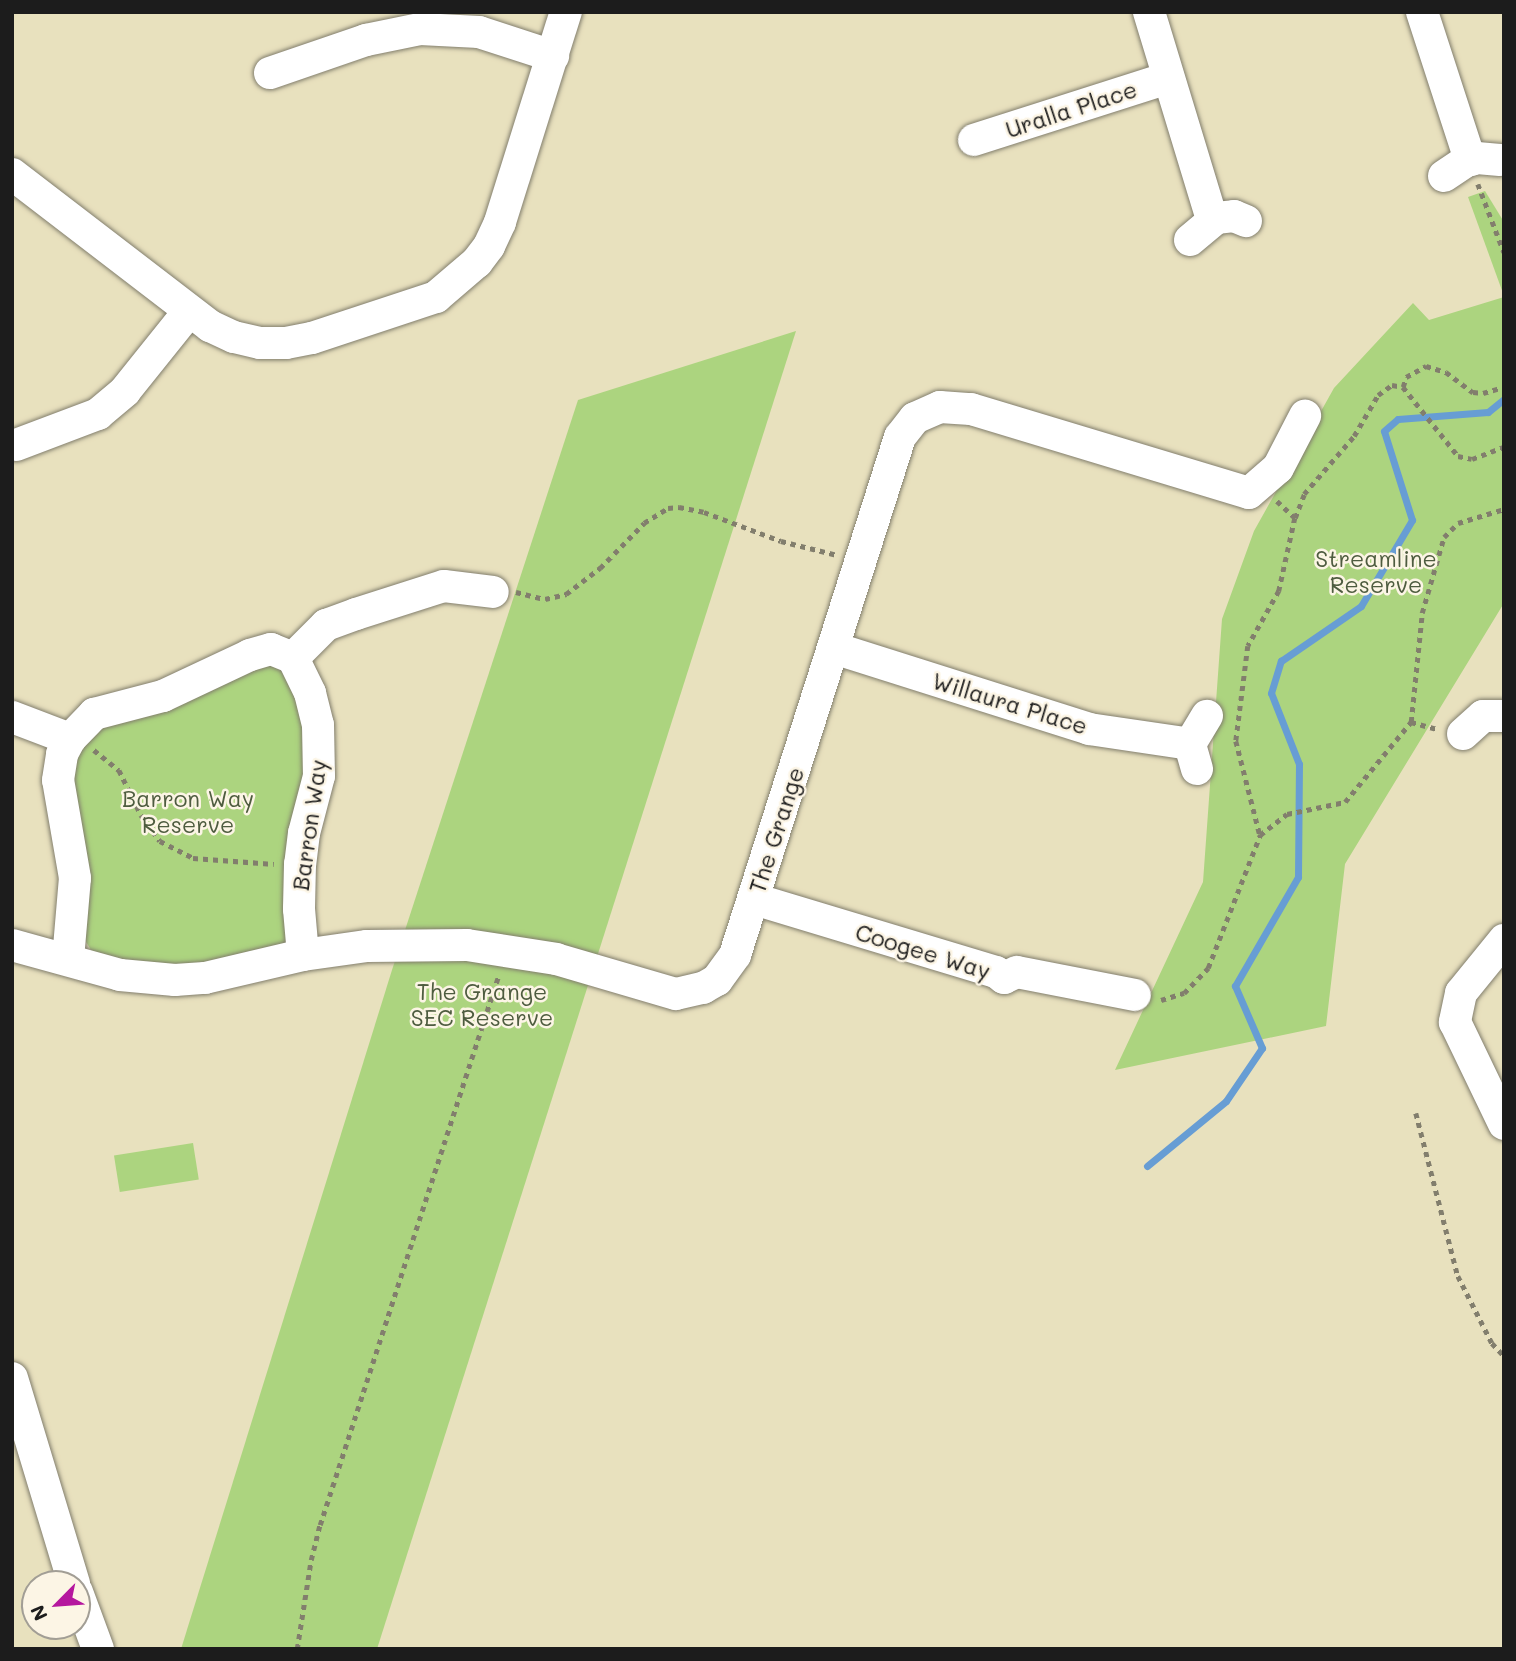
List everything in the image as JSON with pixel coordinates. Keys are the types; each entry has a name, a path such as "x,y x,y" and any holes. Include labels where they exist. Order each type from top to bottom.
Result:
{"street":[{"path":"12,174 210,326 234,337 286,343 312,338 424,302 452,286 489,246 566,12"},
{"path":"1149,12 1168,78 1201,230 1226,216 1246,220"},
{"path":"1422,12 1471,165"},
{"path":"270,73 366,40 420,29 479,32 553,56"},
{"name":"Uralla Place","path":"974,141 1168,78"},
{"path":"16,444 98,414 125,391 189,311"},
{"name":"The Grange","path":"12,945 120,975 175,981 205,978 303,956 367,946 425,943 508,950 556,959 660,991 690,993 717,979 727,969 754,899 900,437 915,418 940,407 971,409 1249,493"},
{"path":"1249,493 1278,468 1305,416"},
{"path":"68,959 75,878 58,780 62,754 70,738 94,714 163,696 261,650 283,651 293,658 327,625 444,586 493,592"},
{"name":"Willaura Place","path":"834,648 1089,729 1193,757 1207,716"},
{"name":"Barron Way","path":"293,658 310,693 318,725 320,753 319,776 304,833 300,864 299,909 303,956"},
{"path":"1463,734 1483,716 1504,716"},
{"path":"12,717 70,738"},
{"name":"Coogee Way","path":"754,899 996,972 1004,978 1017,972 1135,995"},
{"path":"1504,940 1461,993 1455,1009 1455,1022 1504,1124"},
{"path":"12,1378 71,1570"},
{"path":"91,1631 98,1649"}],"path":[{"path":"1471,165 1504,252"},
{"path":"1405,388 1406,377 1426,366 1446,372 1473,392 1483,393 1504,387"},
{"path":"1259,835 1236,741 1244,664 1248,646 1279,591 1295,518 1304,494 1354,436 1378,395 1392,385 1405,388 1451,450 1465,458 1472,459 1504,447"},
{"path":"1249,493 1271,498 1295,518"},
{"path":"493,592 507,590 545,598 566,594 600,568 644,523 668,508 679,507 704,512 781,541 827,551 859,569"},
{"path":"1135,995 1159,1001 1184,993 1208,968 1259,835 1287,814 1345,802 1411,722 1422,613 1444,537 1458,523 1504,509"},
{"path":"1411,722 1463,734"},
{"path":"70,738 100,753 119,770 141,815 160,841 193,858 300,864"},
{"path":"297,1649 311,1560 320,1525 508,950"},
{"path":"1416,1113 1458,1276 1492,1343 1504,1356"}],"green space":[{"path":"1485,191 1504,222 1504,296 1468,197"},
{"name":"Streamline Reserve","path":"1504,297 1504,603 1345,864 1326,1026 1115,1070 1203,882 1222,619 1254,531 1334,388 1413,303 1429,320"},
{"name":"The Grange SEC Reserve","path":"796,331 377,1649 181,1649 392,970 578,400"},
{"name":"Barron Way Reserve","path":"257,660 283,661 311,735 289,943 204,968 139,967 94,955 85,940 67,780 79,743 97,723"},
{"path":"193,1143 199,1180 120,1192 114,1156"}],"waterway":[{"path":"1147,1166 1226,1101 1262,1048 1235,986 1298,877 1299,764 1271,693 1281,661 1361,606 1412,520 1384,431 1398,419 1488,412 1504,399"}]}
